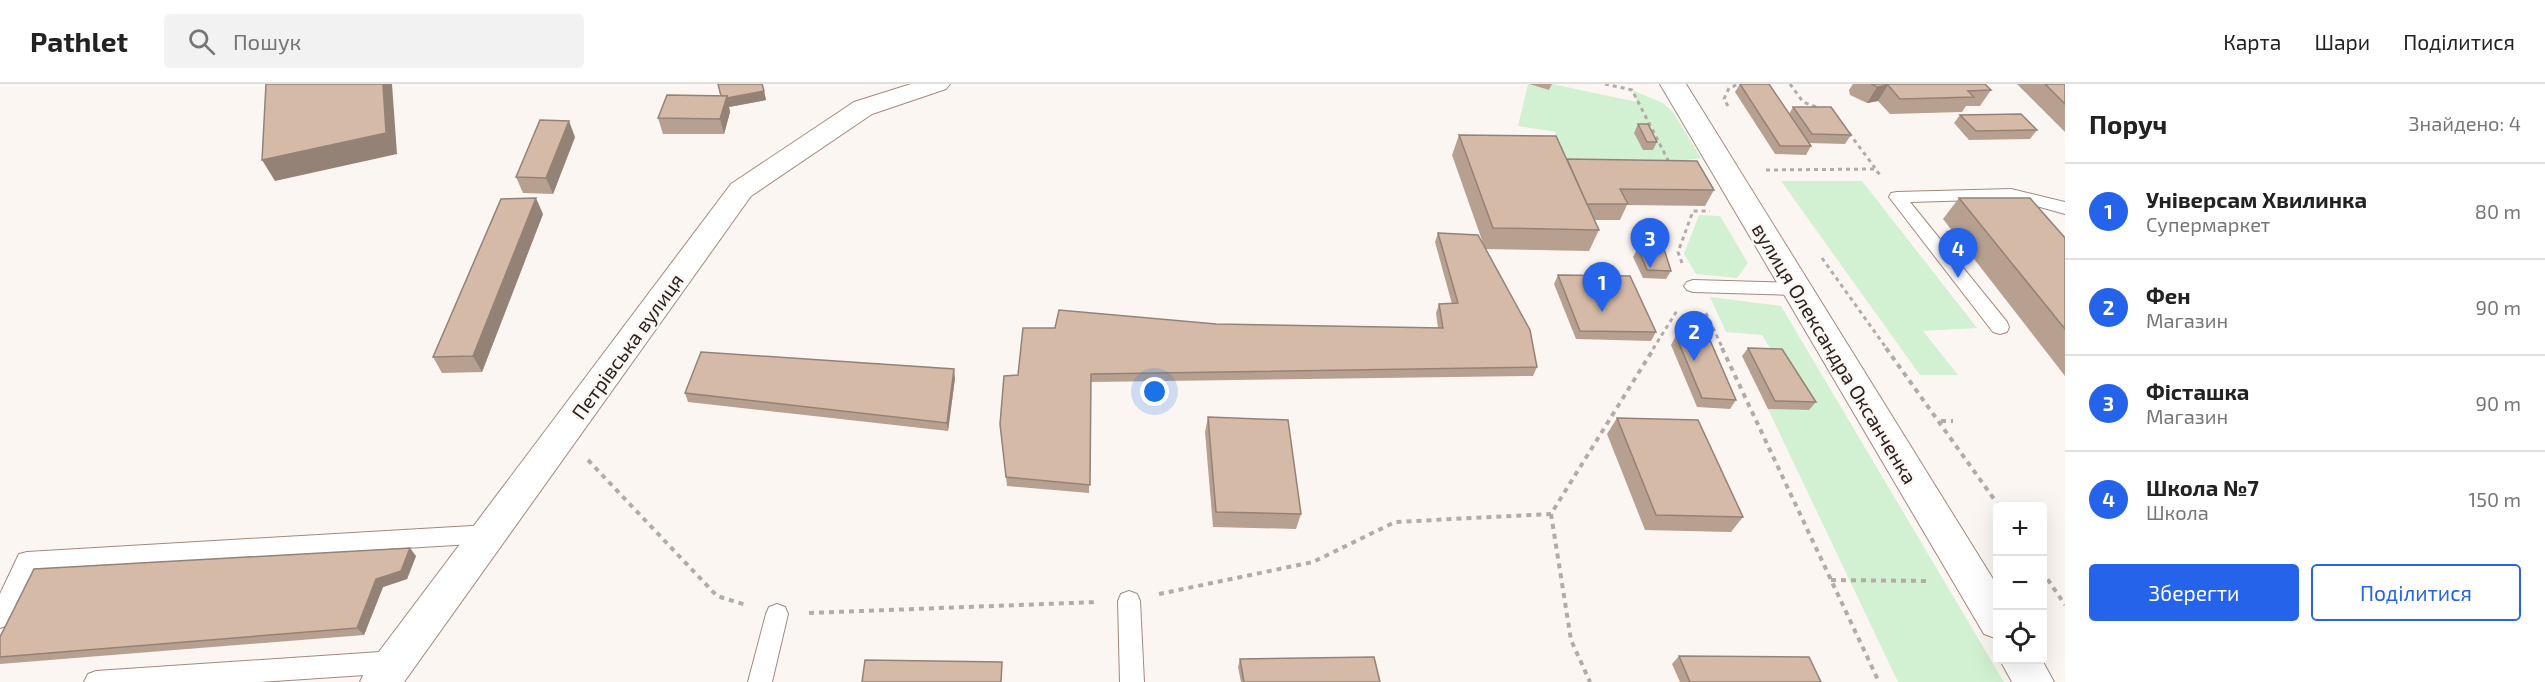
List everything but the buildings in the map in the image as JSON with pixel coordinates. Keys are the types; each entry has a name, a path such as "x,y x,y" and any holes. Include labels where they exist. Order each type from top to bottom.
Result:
{"street":[{"name":"Петрівська вулиця","path":"388,672 741,190 863,108 937,84"},
{"name":"вулиця Олександра Оксанченка","path":"1673,84 1993,614"},
{"path":"2023,664 2034,682"}],"lane":[{"path":"1897,197 2011,194 2065,208"},
{"path":"1897,197 2000,327"},
{"path":"1693,286 1795,289"},
{"path":"0,618 27,561 489,534"},
{"path":"1129,601 1132,682"},
{"path":"760,682 777,614"},
{"path":"96,682 388,672"}],"path":[{"path":"1605,84 1632,90 1672,169 1725,171"},
{"path":"1730,109 1724,99 1729,88 1739,84"},
{"path":"1790,84 1803,102 1824,110"},
{"path":"1848,132 1897,197"},
{"path":"1770,180 1763,170 1875,169"},
{"path":"1708,201 1714,211 1693,211 1678,252 1879,682"},
{"path":"1816,249 1996,502"},
{"path":"1590,682 1571,640 1551,514 1693,286"},
{"path":"1940,421 1953,421"},
{"path":"563,433 717,596 777,614 1129,601 1313,562 1395,522 1551,514"},
{"path":"2047,578 2065,605"},
{"path":"1831,580 1973,582"},
{"path":"2047,584 2051,585"}],"green space":[{"path":"1528,84 1549,90 1552,84 1637,102 1632,90 1663,103 1673,112 1701,158 1673,162 1627,176 1548,157 1556,132 1518,126"},
{"path":"1781,181 1862,181 1977,328 1923,331 1958,375 1920,375"},
{"path":"1699,215 1720,216 1748,263 1737,278 1696,274 1684,254"},
{"path":"1710,297 1781,306 2004,682 1898,682 1768,409 1808,410 1762,335 1726,332"}],"place":[{"name":"Фісташка","path":"1650,268"},
{"name":"Школа №7","path":"1958,278"},
{"name":"Універсам Хвилинка","path":"1602,312"},
{"name":"Фен","path":"1694,361"}]}
